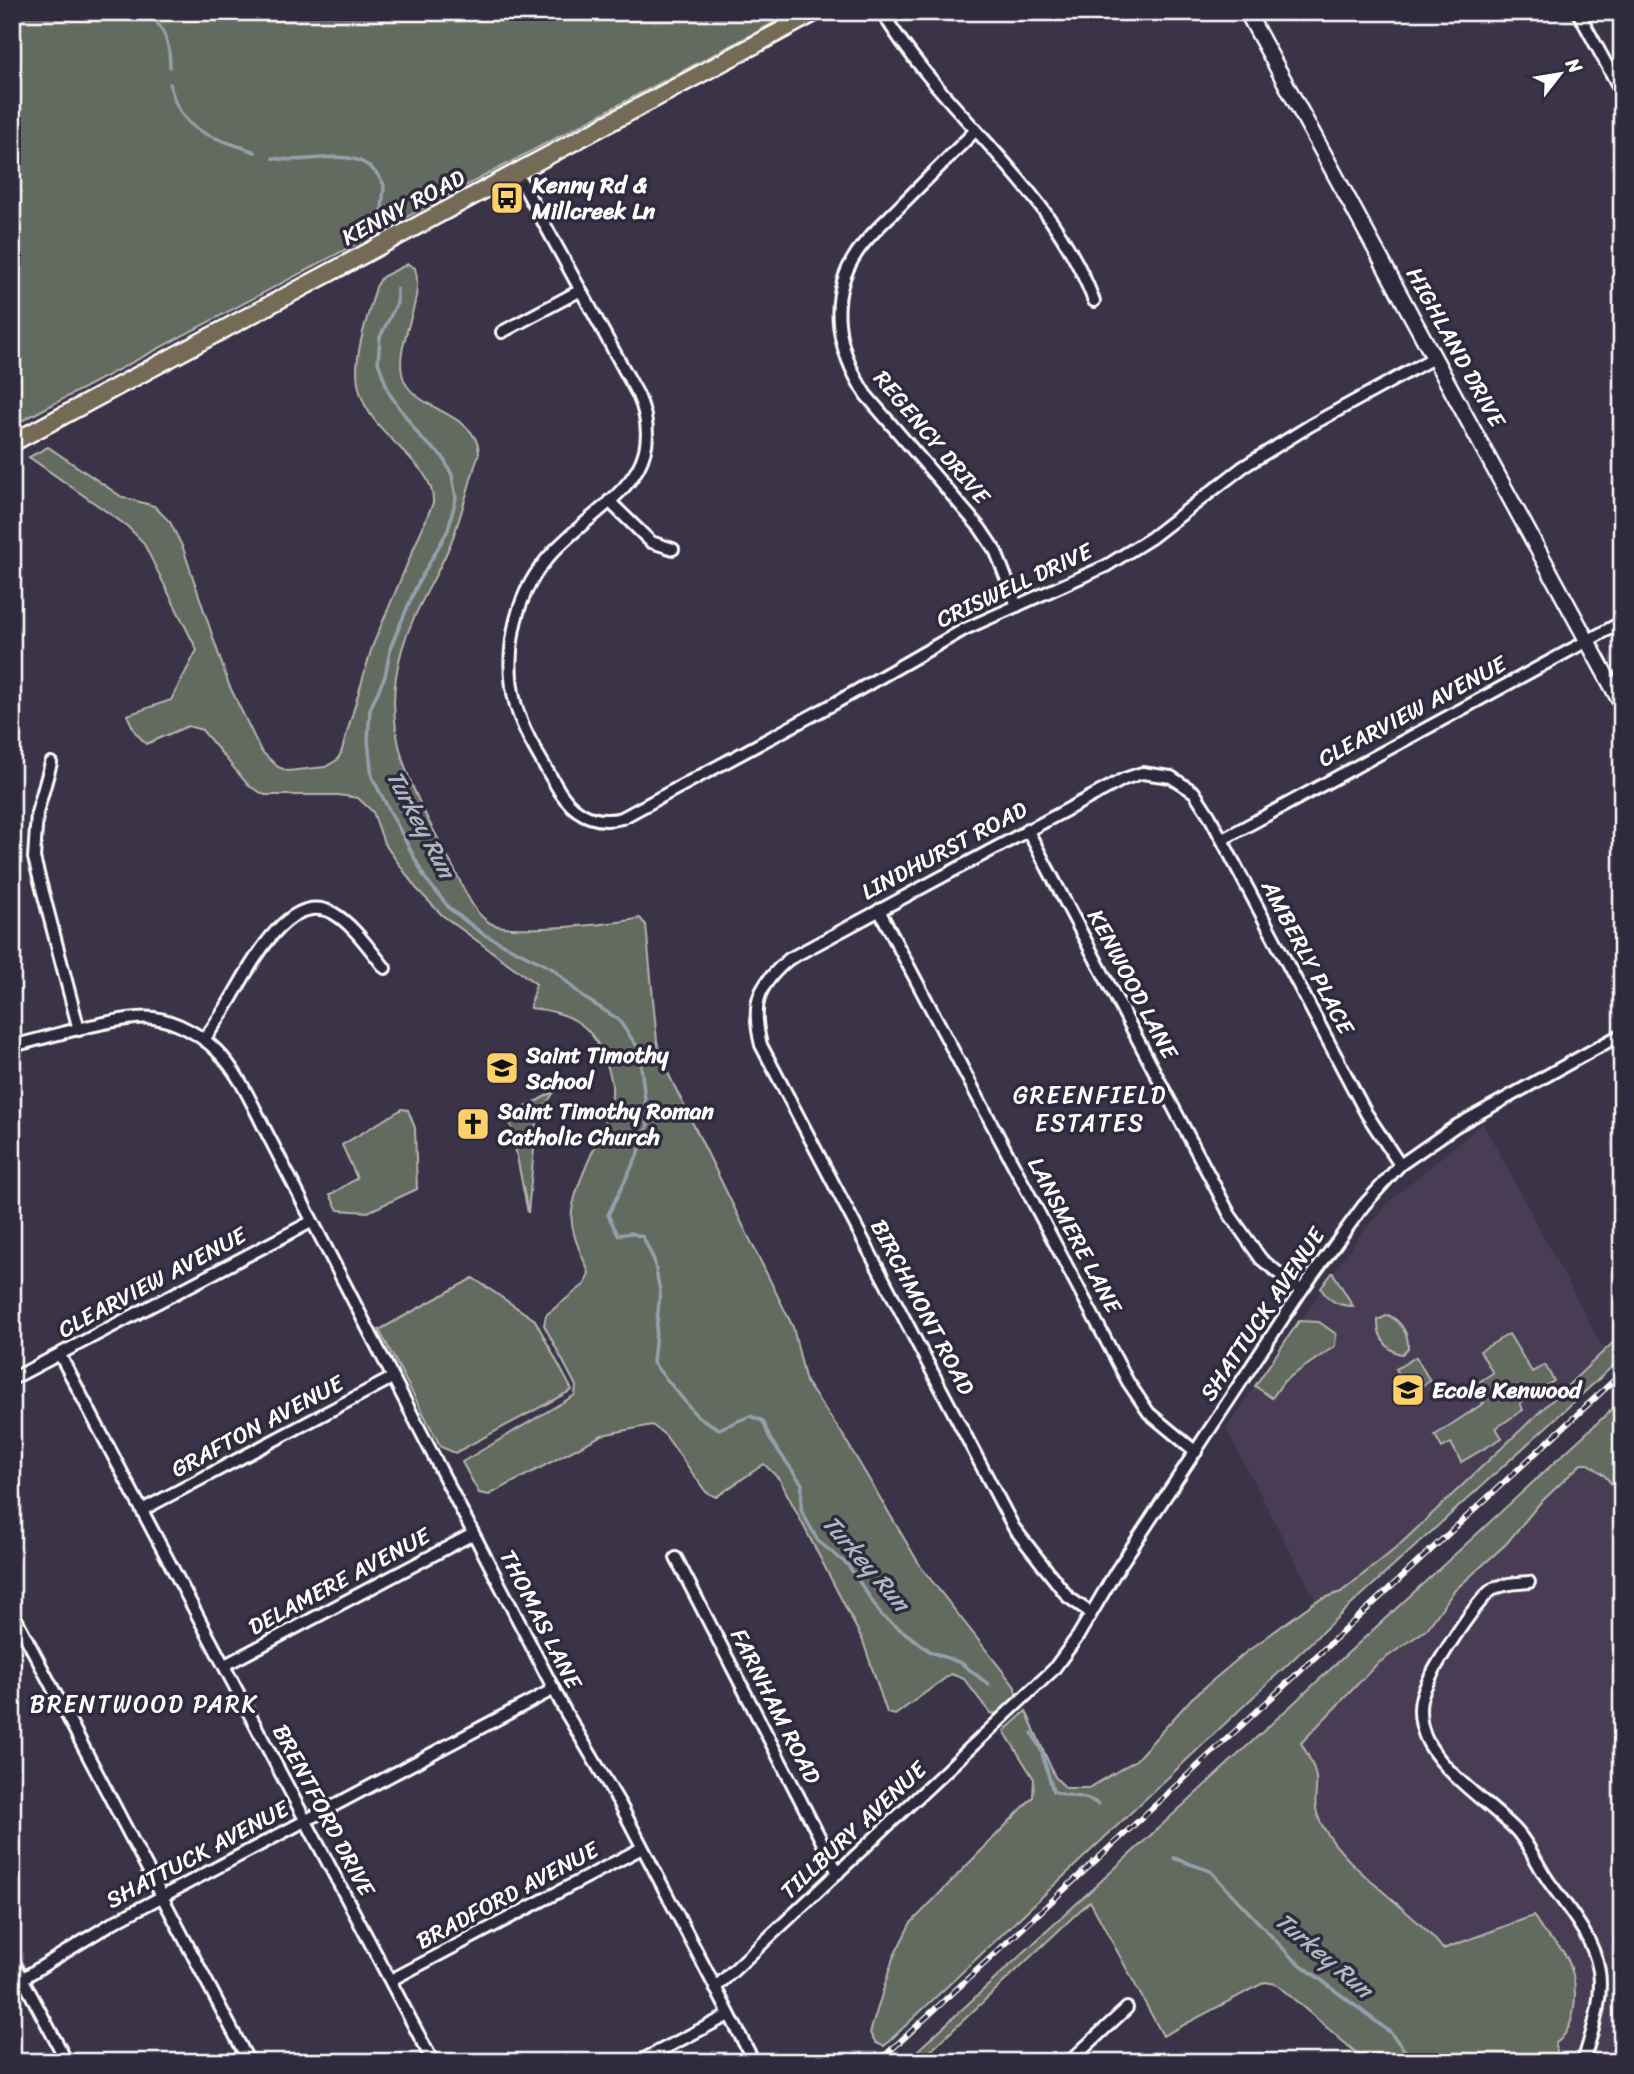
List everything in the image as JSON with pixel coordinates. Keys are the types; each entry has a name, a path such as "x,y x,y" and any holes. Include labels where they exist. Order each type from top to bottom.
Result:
{"main road":[{"name":"KENNY ROAD","path":"12,443 816,12"}],"street":[{"path":"883,12 920,68 975,131 1022,179 1047,211 1080,263 1094,301"},
{"name":"HIGHLAND DRIVE","path":"1247,12 1622,705"},
{"path":"1578,12 1622,93"},
{"name":"REGENCY DRIVE","path":"975,131 856,254 844,282 838,309 839,339 850,370 866,395 980,527 996,552 1017,606"},
{"path":"516,172 638,395 648,426 648,441 640,468 609,501 651,541 673,549"},
{"path":"502,332 581,290"},
{"name":"CRISWELL DRIVE","path":"609,501 545,560 520,605 512,643 511,668 516,707 535,750 559,792 575,810 595,821 622,818 837,702 965,629 1106,566 1151,538 1243,467 1311,425 1435,358"},
{"name":"CLEARVIEW AVENUE","path":"1223,839 1622,622"},
{"path":"51,763 37,813 34,859 79,1030"},
{"name":"LINDHURST ROAD","path":"757,998 769,975 789,958 1027,830 1124,779 1142,773 1171,777"},
{"name":"AMBERLY PLACE","path":"1171,777 1194,792 1223,839 1366,1113 1400,1165"},
{"name":"KENWOOD LANE","path":"1027,830 1230,1215 1261,1259 1301,1292"},
{"path":"204,1040 262,944 303,912 313,909 332,913 347,924 385,968"},
{"name":"LANSMERE LANE","path":"879,910 1128,1382 1149,1413 1196,1452"},
{"name":"BIRCHMONT ROAD","path":"757,998 755,1022 761,1045 1014,1528 1068,1597 1091,1614"},
{"name":"THOMAS LANE","path":"12,1045 133,1019 154,1018 179,1026 204,1040 217,1051 240,1082 554,1689 642,1848 753,2060"},
{"name":"SHATTUCK AVENUE","path":"1020,1703 1053,1670 1336,1239 1400,1165 1472,1116 1622,1034"},
{"name":"CLEARVIEW AVENUE","path":"12,1380 312,1222"},
{"name":"BRENTFORD DRIVE","path":"60,1355 433,2062"},
{"name":"GRAFTON AVENUE","path":"142,1510 392,1378"},
{"name":"DELAMERE AVENUE","path":"225,1665 473,1534"},
{"name":"FARNHAM ROAD","path":"676,1558 838,1873"},
{"path":"1530,1582 1497,1587 1473,1611 1421,1696 1420,1714 1430,1746 1515,1829 1590,1940 1600,1967 1601,1995 1600,2010 1583,2062"},
{"path":"12,1611 249,2062"},
{"name":"SHATTUCK AVENUE","path":"12,1985 162,1896 554,1689"},
{"name":"TILLBURY AVENUE","path":"715,1988 1020,1703"},
{"name":"BRADFORD AVENUE","path":"391,1980 642,1848"},
{"path":"12,1959 67,2062"},
{"path":"1076,2059 1127,2008"},
{"path":"638,2062 729,2015"}],"shaded area":[{"path":"12,12 794,12 12,426"},
{"path":"408,264 415,268 417,282 402,354 404,380 421,399 469,429 476,440 479,453 454,534 410,628 400,657 394,714 405,767 415,792 469,898 485,920 503,927 520,928 588,925 640,918 646,925 657,1041 667,1071 793,1327 806,1382 841,1432 921,1567 1015,1687 1018,1698 999,1714 990,1713 964,1679 951,1674 895,1715 887,1713 863,1641 780,1480 764,1464 716,1497 706,1492 665,1435 652,1425 602,1435 489,1495 479,1493 462,1462 575,1395 576,1386 544,1325 546,1315 585,1284 589,1273 574,1235 572,1211 579,1184 611,1100 611,1082 603,1054 596,1041 580,1024 558,1013 530,1008 536,984 442,915 416,888 384,843 373,812 358,798 338,795 265,795 249,786 202,730 188,726 146,744 135,732 127,715 171,700 197,650 143,542 127,526 29,457 48,447 122,497 154,506 170,522 183,548 229,685 261,751 278,767 288,771 325,767 337,760 341,753 372,647 433,503 431,487 422,472 369,413 360,394 357,372 361,340 376,287 382,277"},
{"path":"555,1091 537,1117 528,1213 509,1116"},
{"path":"402,1109 408,1110 415,1128 417,1189 368,1212 338,1210 330,1195 357,1178 342,1145"},
{"name":"Ecole Kenwood","path":"1483,1123 1604,1350 1395,1549 1341,1592 1316,1601 1226,1429 1359,1236 1396,1195"},
{"path":"1332,1273 1353,1306 1334,1302 1321,1288"},
{"path":"473,1278 535,1320 572,1390 455,1453 441,1447 379,1330"},
{"path":"1388,1315 1397,1321 1406,1333 1408,1349 1402,1354 1392,1350 1384,1342 1379,1331 1378,1320"},
{"path":"1299,1321 1319,1322 1336,1334 1335,1346 1284,1381 1272,1398 1255,1386"},
{"path":"1509,1334 1532,1372 1545,1365 1554,1381 1520,1403 1523,1410 1496,1428 1502,1438 1461,1462 1451,1443 1442,1448 1435,1435 1484,1403 1474,1385 1493,1373 1480,1351"},
{"path":"1622,1334 1622,1357 1601,1377 1340,1615 884,2046 876,2043 870,2033 893,1958 910,1924 1033,1797 1034,1779 1004,1731 1026,1711 1055,1777 1066,1788 1089,1788 1136,1760 1192,1698 1245,1653 1316,1601 1341,1592 1395,1549"},
{"path":"1416,1357 1430,1381 1411,1392 1396,1369"},
{"path":"1622,1400 1622,1496 1604,1475 1589,1464 1581,1464 1539,1504 1506,1544 1454,1591 1427,1629 1377,1664 1301,1743 1315,1773 1318,1817 1333,1842 1443,1949 1533,1916 1542,1930 1562,1950 1571,1968 1575,1991 1573,2016 1569,2027 1555,2044 1558,2062 1367,2062 1276,1984 1265,1982 1163,2036 1090,1901 919,2062 905,2062"},
{"path":"1581,1464 1588,1464 1604,1475 1622,1496 1622,2062 1558,2062 1558,1943 1543,1931 1538,1921 1444,1950 1413,1915 1344,1854 1322,1825 1313,1799 1316,1774 1301,1743 1377,1664 1427,1629 1454,1591 1506,1544 1539,1504"}],"waterway":[{"name":"Turkey Run","path":"148,12 165,37 170,67"},
{"name":"Turkey Run","path":"170,84 175,101 190,124 213,137 255,152"},
{"name":"Turkey Run","path":"273,158 289,160 335,157 362,162 374,171 384,185 381,223"},
{"name":"Turkey Run","path":"397,289 397,303 380,337 378,362 389,393 421,438 443,457 452,475 456,498 448,530 417,585 391,646 385,676 370,709 368,741 372,777 425,878 450,909 483,934 553,969 583,997 618,1019 639,1049 648,1125 639,1152 608,1215 618,1235 631,1233 643,1237 654,1260 660,1291 653,1363 697,1416 719,1429 750,1416 763,1421 770,1439 802,1484 801,1510 818,1541 848,1565 882,1616 931,1652 961,1663 989,1685"},
{"name":"Turkey Run","path":"1032,1733 1041,1750 1053,1791 1098,1804"},
{"name":"Turkey Run","path":"1174,1858 1210,1871 1292,1958 1390,2032 1414,2062"}],"railway":[{"path":"878,2062 1622,1373"}],"place":[{"name":"Kenny Rd & Millcreek Ln","path":"507,198"},
{"name":"Saint Timothy School","path":"502,1068"},
{"name":"Saint Timothy Roman Catholic Church","path":"473,1124"},
{"name":"Ecole Kenwood","path":"1408,1390"}],"district":[{"name":"GREENFIELD ESTATES","path":"1090,1109"},
{"name":"BRENTWOOD PARK","path":"144,1704"}]}
